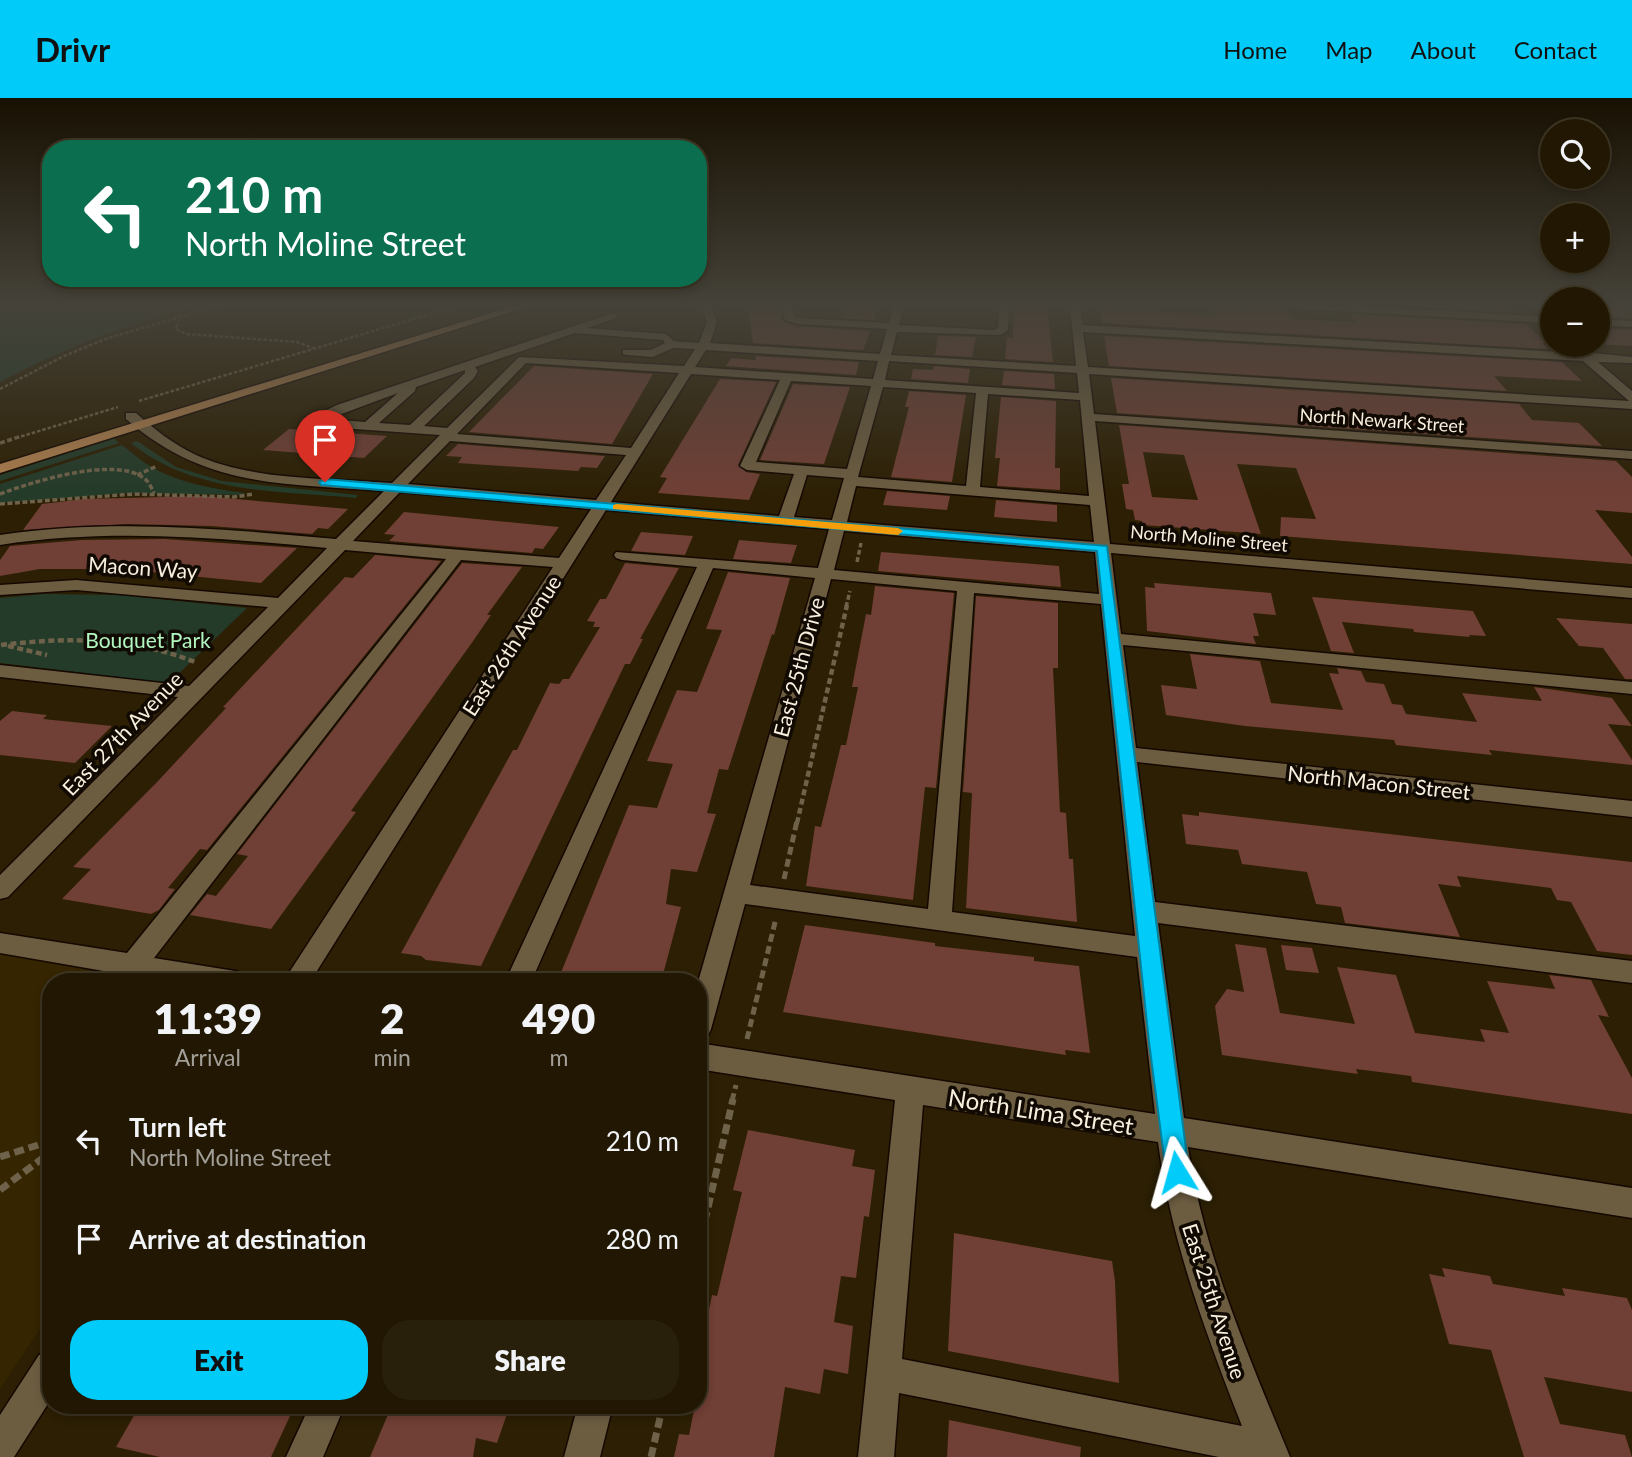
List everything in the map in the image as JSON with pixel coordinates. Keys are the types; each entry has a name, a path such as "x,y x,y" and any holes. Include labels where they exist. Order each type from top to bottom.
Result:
{"main road":[{"path":"0,455 275,369"},
{"path":"0,469 132,412 290,369"}],"street":[{"path":"456,369 341,408 312,422 635,452"},
{"path":"413,430 470,375 471,369"},
{"name":"East 27th Avenue","path":"0,890 513,369"},
{"name":"East 27th Avenue","path":"678,369 1086,397"},
{"name":"East 25th Drive","path":"707,997 880,369"},
{"path":"1074,369 1632,405"},
{"path":"1601,369 1632,398"},
{"name":"East 26th Avenue","path":"302,973 687,370"},
{"name":"East 25th Avenue","path":"1082,370 1148,948 1177,1172 1201,1266 1237,1372 1271,1453"},
{"path":"787,377 747,466 1097,502"},
{"path":"368,426 415,384"},
{"path":"973,491 982,390"},
{"name":"North Moline Street","path":"132,412 181,455 218,469 258,477 1632,593"},
{"name":"North Newark Street","path":"1088,417 1632,455"},
{"path":"785,522 802,470"},
{"path":"0,540 64,531 138,529 209,532 564,563"},
{"path":"133,965 457,555"},
{"path":"622,555 1108,600"},
{"path":"522,973 707,563"},
{"name":"Macon Way","path":"0,590 76,585 282,603"},
{"path":"939,921 966,587"},
{"path":"1113,639 1632,688"},
{"path":"0,671 193,693"},
{"name":"North Macon Street","path":"1126,754 1632,809"},
{"path":"736,893 1148,948"},
{"path":"1144,911 1632,972"},
{"path":"0,943 181,973"},
{"name":"North Lima Street","path":"707,1057 1632,1203"},
{"path":"876,1457 910,1090"},
{"path":"884,1373 1271,1453"},
{"path":"0,1447 42,1381"},
{"path":"304,1457 324,1414"},
{"path":"582,1457 594,1414"}],"path":[{"path":"0,388 37,369"},
{"path":"0,443 132,412 255,369"},
{"path":"136,475 157,466"},
{"path":"0,494 38,480 83,472 117,471 136,475 150,483 153,494"},
{"path":"0,504 79,496 153,494 234,497 264,492"},
{"path":"747,1039 861,544"},
{"path":"1,646 51,640 107,641 164,650 196,662"},
{"path":"707,1211 733,1097"},
{"path":"0,1157 42,1144"},
{"path":"0,1190 42,1159"},
{"path":"651,1457 661,1414"}],"shaded area":[{"path":"0,951 142,973 42,973 42,1326 0,1389"}],"green space":[{"path":"0,369 26,369 0,382"},
{"path":"114,438 119,443 0,481 0,475"},
{"path":"137,441 176,467 222,481 358,495 356,498 268,491 210,481 156,460 131,443"},
{"path":"122,445 149,466 175,478 245,493 127,493 0,503 0,484"},
{"name":"Bouquet Park","path":"44,594 119,595 247,608 169,683 0,663 0,598"}],"building":[{"path":"531,369 653,374 612,444 469,432"},
{"path":"775,369 857,369 856,375"},
{"path":"913,369 970,369 968,383 911,379"},
{"path":"1163,369 1570,369 1582,381 1494,376 1507,391"},
{"path":"1004,371 1054,374 1055,389 1002,385"},
{"path":"1111,378 1519,404 1532,420 1579,423 1602,446 1117,413"},
{"path":"720,379 776,382 738,465 746,472 760,474 749,500 658,493 667,478 660,477"},
{"path":"793,384 850,387 824,464 760,460"},
{"path":"909,391 966,395 952,482 891,477 909,407 905,407"},
{"path":"1001,397 1056,401 1055,468 1060,468 1060,490 997,486 1000,458 995,458"},
{"path":"1119,425 1616,461 1632,477 1632,513 1595,510 1632,557 1632,564 1280,536 1281,517 1316,519 1296,468 1237,464 1261,534 1143,525 1142,521 1135,520 1133,510 1126,509 1122,484 1129,484","holes":["1143,452 1184,455 1198,500 1152,497"]},
{"path":"289,429 387,436 364,458 263,450"},
{"path":"458,444 605,456 597,468 581,467 578,471 458,463 462,457 446,456"},
{"path":"887,491 950,496 947,510 883,505"},
{"path":"202,496 348,509 328,529 318,528 312,534 210,526 126,524 23,530 42,504 84,499"},
{"path":"996,500 1057,505 1057,522 994,517"},
{"path":"404,512 559,527 543,549 535,548 532,553 389,541 395,535 384,534"},
{"path":"641,532 693,536 685,555 631,551"},
{"path":"164,539 297,548 261,583 99,567 40,569 0,576 0,560 10,546 82,540"},
{"path":"739,540 797,545 791,563 733,559"},
{"path":"881,552 1059,566 1061,587 878,571"},
{"path":"375,555 441,561 207,850 200,849 168,888 175,889 159,910 151,914 62,899 91,869 73,867 158,781 345,577 353,578"},
{"path":"462,563 522,567 487,615 491,615 471,644 351,811 356,812 271,929 190,915 207,894 216,896 248,856 237,854"},
{"path":"625,563 679,568 640,639 643,639 630,664 625,664 481,966 426,960 421,956 401,953 513,750 517,750 550,683 559,684 563,679 569,679 600,627 593,627 595,622 587,621 600,599 606,599"},
{"path":"728,572 790,578 774,635 772,634 728,770 719,769 707,813 716,814 697,872 671,869 666,904 681,907 663,973 561,973 629,805 657,808 673,764 647,761 677,690 697,692 722,630 706,629"},
{"path":"1154,583 1271,593 1276,615 1253,613 1259,636 1253,636 1256,644 1147,631 1145,587 1155,588"},
{"path":"875,586 954,593 936,788 925,787 913,900 806,886 815,826 821,827 841,745 846,745 858,687 852,687 866,614 871,615"},
{"path":"976,596 1058,603 1058,668 1053,668 1060,812 1066,813 1069,859 1073,859 1077,922 966,908 972,793 963,792"},
{"path":"1312,597 1473,611 1486,636 1414,632 1413,629 1342,622 1354,653 1331,651"},
{"path":"1556,618 1632,624 1632,679 1625,679 1603,648 1579,646"},
{"path":"1190,654 1260,661 1271,703 1343,710 1329,673 1339,674 1337,668 1361,671 1366,682 1384,684 1392,704 1402,705 1406,714 1477,722 1462,693 1542,701 1534,687 1612,698 1632,726 1608,724 1632,760 1632,765 1489,750 1492,755 1396,745 1394,740 1245,726 1166,715 1161,685 1197,689"},
{"path":"12,711 47,715 43,719 112,726 75,763 0,755 0,721"},
{"path":"1199,812 1632,862 1632,955 1597,951 1571,902 1557,900 1551,888 1457,876 1461,887 1438,884 1460,937 1345,923 1341,907 1316,904 1307,872 1242,864 1238,850 1186,844 1182,814 1199,816"},
{"path":"805,925 935,943 935,946 1034,957 1034,961 1079,966 1090,1053 1065,1050 1066,1055 783,1012"},
{"path":"1235,944 1266,948 1280,1013 1355,1024 1337,967 1396,975 1415,1033 1485,1042 1480,1029 1509,1033 1487,981 1555,989 1549,975 1591,980 1609,1017 1598,1015 1632,1078 1632,1114 1412,1082 1411,1076 1356,1069 1358,1074 1222,1055 1215,1006 1227,989 1244,992"},
{"path":"1281,945 1312,948 1319,973 1286,970"},
{"path":"748,1130 855,1150 852,1166 875,1170 869,1217 864,1216 856,1278 841,1276 834,1322 853,1326 848,1374 824,1369 820,1394 785,1387 774,1457 674,1457 679,1434 689,1435 693,1414 707,1414 707,1319 712,1295 717,1296 742,1192 733,1190"},
{"path":"954,1233 1112,1261 1119,1383 948,1351"},
{"path":"1442,1268 1490,1276 1493,1284 1565,1296 1562,1288 1627,1298 1632,1310 1632,1392 1544,1377 1560,1424 1625,1435 1632,1457 1524,1457 1491,1350 1449,1344 1429,1274 1445,1277"},
{"path":"135,1414 290,1416 271,1457 160,1457 116,1447"},
{"path":"388,1414 507,1414 497,1443 476,1438 473,1457 370,1457"},
{"path":"949,1420 1081,1447 1080,1457 947,1457"}],"slow traffic":[{"path":"617,507 898,531"}],"route":[{"path":"325,482 1102,548 1159,1042 1177,1172"}]}
